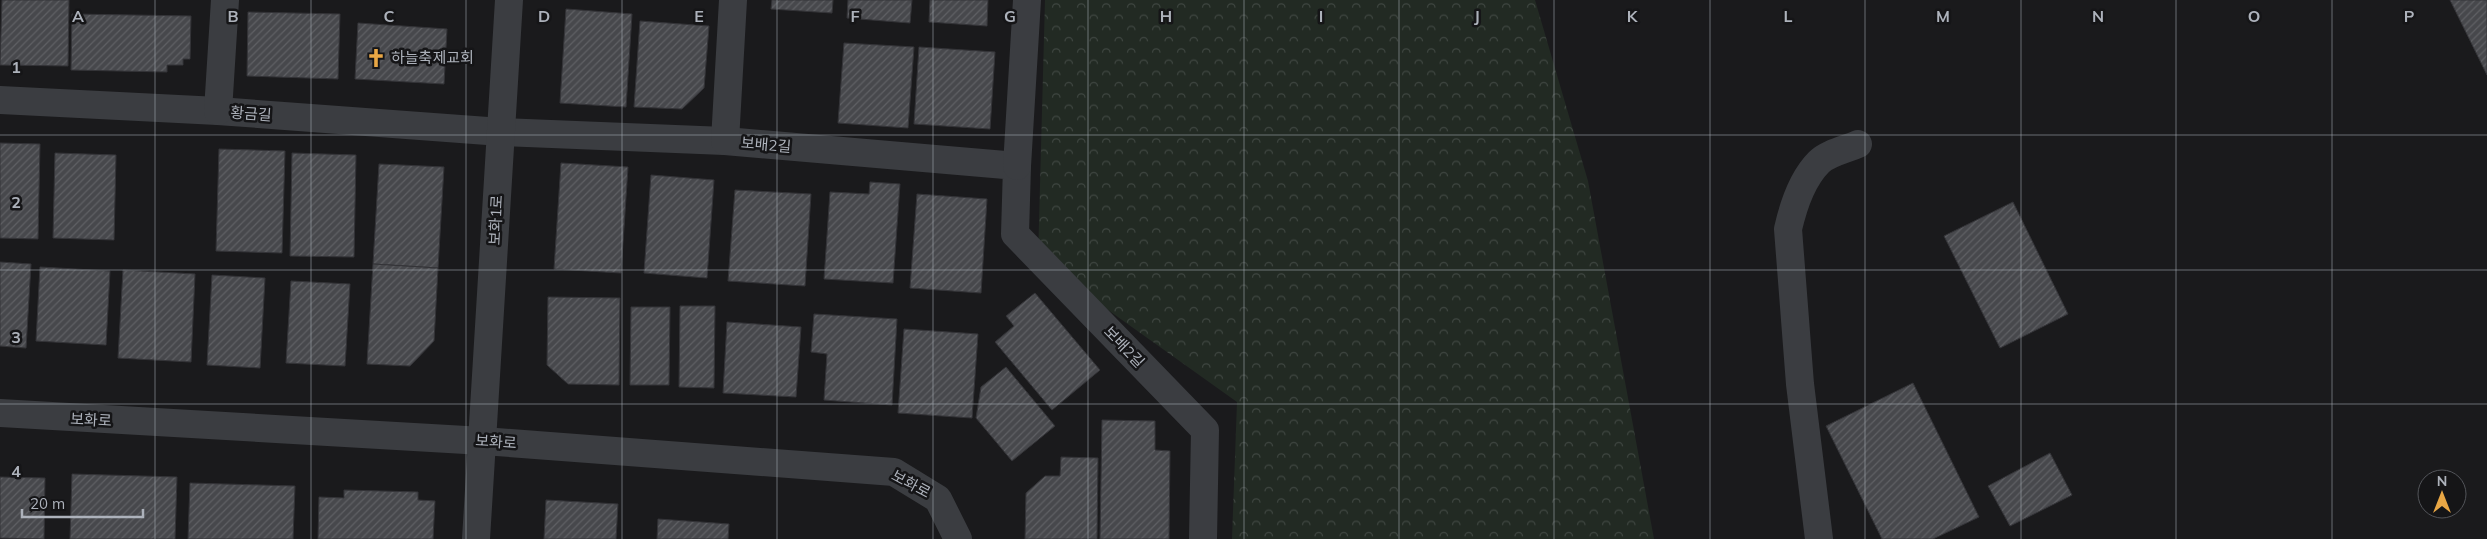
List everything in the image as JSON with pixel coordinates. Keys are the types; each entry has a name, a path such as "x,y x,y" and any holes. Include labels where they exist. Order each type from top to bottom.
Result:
{"street":[{"path":"218,112 225,0"},
{"name":"보화1로","path":"476,539 509,0"},
{"name":"보배2길","path":"725,141 733,0"},
{"name":"보배2길","path":"1027,0 1015,234 1205,430 1202,539"},
{"name":"황금길","path":"0,100 218,112 501,132"},
{"name":"보배2길","path":"501,132 725,141 1017,166"},
{"path":"1819,539 1800,384 1788,230 1792,211 1809,176 1820,161 1858,144"},
{"name":"보화로","path":"0,413 483,441 894,472 938,499 958,539"}],"green space":[{"path":"1045,0 1535,0 1588,181 1654,539 1232,539 1237,402 1038,260"}],"building":[{"path":"2,0 69,0 68,66 0,65"},
{"path":"772,0 833,0 832,13 771,9"},
{"path":"848,0 912,0 910,23 847,18"},
{"path":"930,0 988,0 987,26 929,22"},
{"path":"2450,0 2487,0 2487,75"},
{"path":"566,9 632,14 626,107 560,103"},
{"path":"248,12 340,14 338,79 247,76"},
{"path":"72,14 191,16 190,59 183,59 183,65 167,65 167,72 71,70"},
{"path":"640,21 709,26 704,88 682,109 634,107"},
{"path":"358,23 447,29 444,84 355,79"},
{"path":"844,43 914,47 908,128 838,123"},
{"path":"919,47 995,52 990,129 914,124"},
{"path":"0,143 40,144 38,239 0,238"},
{"path":"219,149 285,151 282,253 216,251"},
{"path":"55,153 116,155 114,240 53,238"},
{"path":"292,153 356,155 354,257 290,256"},
{"path":"561,163 628,167 621,273 554,269"},
{"path":"379,164 444,167 438,268 373,264"},
{"path":"651,175 714,180 707,278 644,273"},
{"path":"870,182 900,184 893,283 824,279 830,192 869,194"},
{"path":"735,190 811,194 805,286 728,281"},
{"path":"917,194 987,199 981,293 910,288"},
{"path":"2013,202 2068,314 2000,348 1944,236"},
{"path":"0,262 31,264 26,348 0,346"},
{"path":"373,264 438,268 434,341 410,366 367,364"},
{"path":"40,267 110,271 106,345 36,341"},
{"path":"123,270 195,274 191,362 118,358"},
{"path":"212,275 265,278 260,368 207,365"},
{"path":"291,281 350,284 345,366 286,363"},
{"path":"1035,293 1100,370 1052,410 995,342 1014,326 1006,316"},
{"path":"548,297 620,298 619,385 568,384 547,365"},
{"path":"680,306 715,306 714,388 679,387"},
{"path":"631,307 670,307 669,385 630,385"},
{"path":"814,314 897,319 892,405 824,400 827,354 811,352"},
{"path":"727,322 801,327 796,397 723,393"},
{"path":"904,329 978,334 972,418 898,413"},
{"path":"1006,367 1055,426 1012,461 976,418 981,387"},
{"path":"1913,383 1979,517 1933,539 1882,539 1826,426"},
{"path":"1102,420 1155,421 1155,450 1170,451 1169,539 1100,539"},
{"path":"2050,453 2072,495 2010,526 1988,486"},
{"path":"1061,457 1098,458 1097,539 1025,539 1026,493 1045,476 1060,476"},
{"path":"72,474 177,477 175,539 70,539"},
{"path":"0,477 45,478 44,539 0,538"},
{"path":"190,483 295,486 293,539 188,539"},
{"path":"344,490 418,492 418,500 435,501 433,539 318,539 319,497 344,498"},
{"path":"546,500 618,504 616,539 544,539"},
{"path":"658,519 729,524 728,539 657,539"}],"place":[{"name":"하늘축제교회","path":"376,58"}]}
